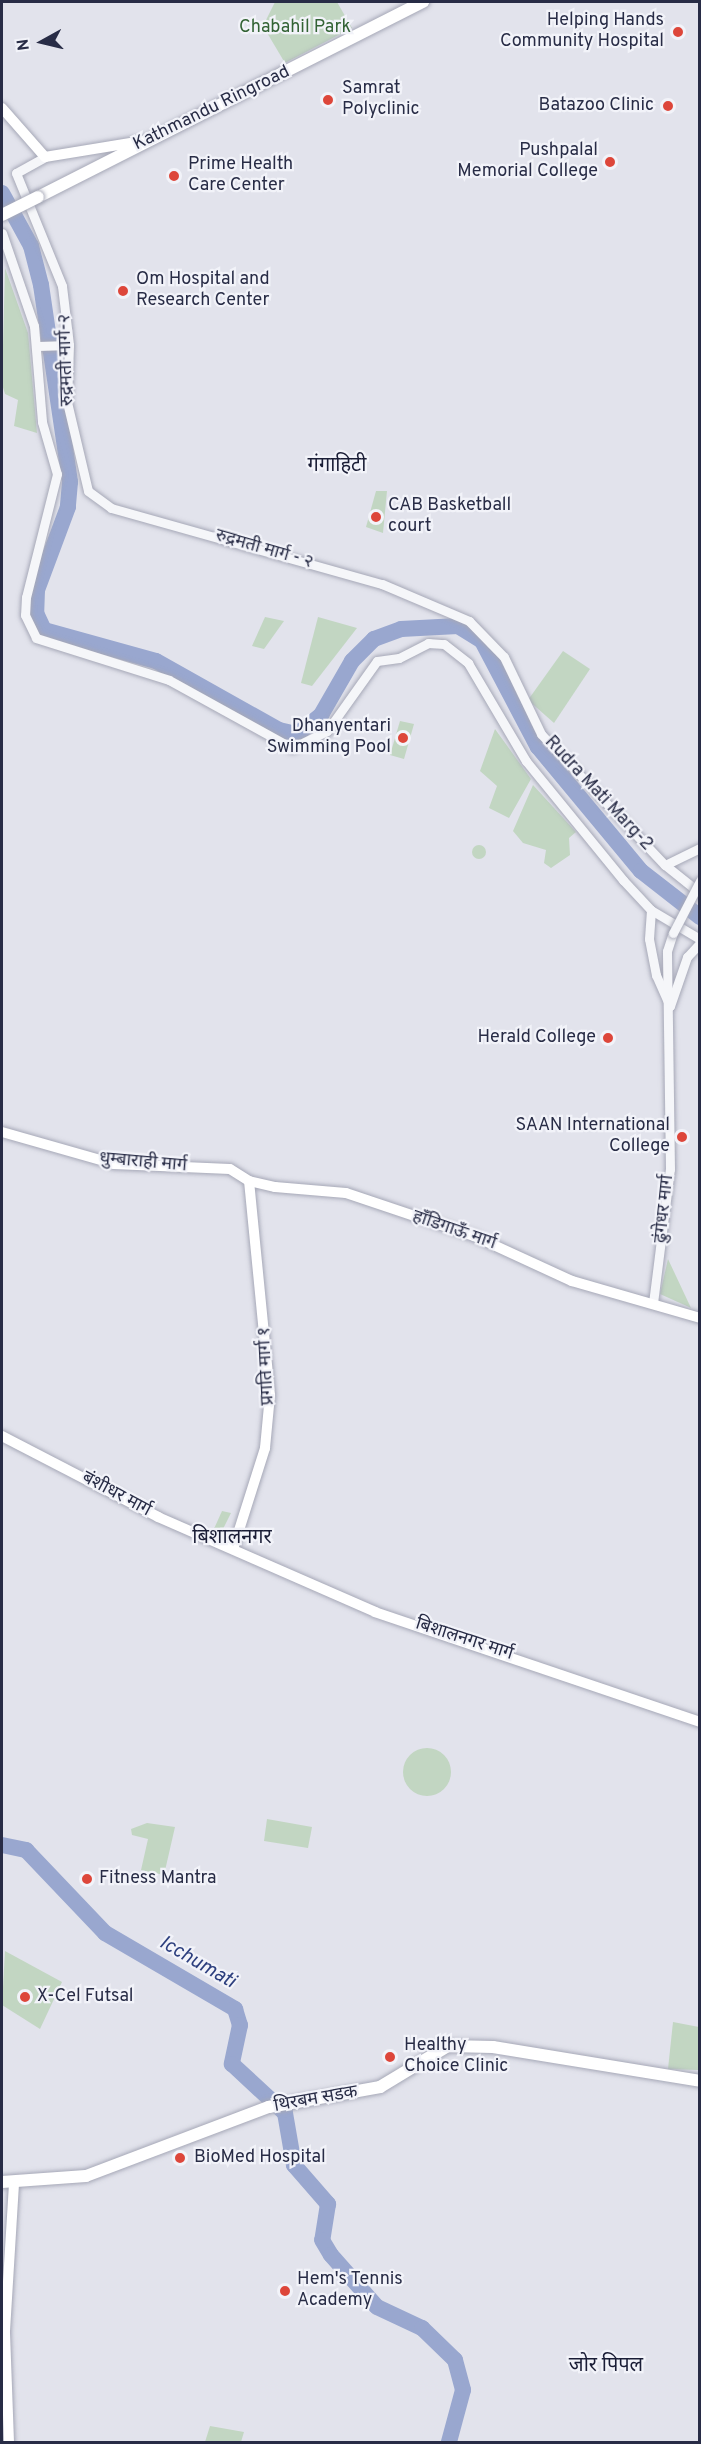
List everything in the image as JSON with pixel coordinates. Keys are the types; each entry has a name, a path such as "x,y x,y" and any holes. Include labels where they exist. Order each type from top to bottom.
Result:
{"main road":[{"name":"Kathmandu Ringroad","path":"2,215 423,2"},
{"path":"2,108 45,157 150,140"},
{"name":"धुम्बाराही मार्ग","path":"2,1132 114,1164 230,1169 249,1181"},
{"name":"हाँडिगाऊँ मार्ग","path":"249,1181 371,1200 474,1236 572,1281 699,1318"},
{"name":"प्रगति मार्ग १","path":"234,1546 265,1448 270,1395 249,1181"},
{"name":"बंशीधर मार्ग","path":"2,1436 158,1517 234,1546"},
{"name":"बिशालनगर मार्ग","path":"234,1546 375,1612 699,1722"},
{"name":"थिरबम सडक","path":"2,2181 14,2184 86,2176 275,2105 380,2087 448,2046 493,2047 699,2081"},
{"path":"9,2442 5,2331 14,2184"}],"street":[{"name":"रुद्रमती मार्ग-२","path":"45,157 16,173 44,233 62,286 67,402 85,487"},
{"path":"2,233 3,246 40,346 41,412 57,474 26,597 25,615 36,638 169,680 292,748 327,731 377,661 399,658 428,643 444,644 468,663 526,761 651,909 699,939"},
{"path":"40,346 66,344"},
{"name":"रुद्रमती मार्ग ‍- २","path":"85,487 102,505 118,511 382,584 446,611"},
{"name":"Rudra Mati Marg-2","path":"446,611 483,631 504,657 541,734 665,866 699,848"},
{"path":"665,866 699,893"},
{"path":"670,1006 667,951 673,933 699,881"},
{"path":"651,909 649,939 656,975 670,1006"},
{"path":"670,1006 687,957 699,944"},
{"name":"ढुंगेधर मार्ग","path":"653,1303 670,1169 666,1062 670,1006"}],"green space":[{"name":"Chabahil Park","path":"275,2 337,2 352,28 285,63 263,26"},
{"path":"5,268 28,333 37,433 14,426 18,400 5,394 2,384"},
{"name":"CAB Basketball court","path":"376,491 387,491 383,533 366,527"},
{"path":"265,617 284,621 264,649 252,646"},
{"path":"318,617 357,628 312,686 301,683"},
{"path":"563,651 590,669 554,723 528,700"},
{"name":"Dhanyentari Swimming Pool","path":"400,721 414,724 404,759 390,755"},
{"path":"495,729 531,779 509,818 489,808 497,786 480,771"},
{"path":"533,785 576,832 569,838 570,855 551,868 544,863 546,850 523,843 513,831"},
{"path":"479,845 484,847 486,852 484,857 479,859 474,857 472,852 474,847"},
{"path":"668,1259 691,1308 660,1294"},
{"path":"222,1511 231,1513 223,1529 213,1531"},
{"path":"422,1748 432,1748 444,1755 451,1767 451,1777 444,1789 432,1796 422,1796 407,1785 403,1777 403,1767 414,1752"},
{"path":"267,1819 312,1827 308,1848 264,1841"},
{"path":"147,1823 175,1827 164,1875 141,1870 148,1839 132,1835 131,1829"},
{"path":"5,1951 62,1982 40,2029 2,2005"},
{"path":"673,2022 699,2027 699,2070 668,2069"},
{"path":"210,2426 244,2432 241,2442 205,2442"}],"waterway":[{"path":"2,193 31,246 41,285 70,482 68,507 37,590 36,613 44,630 156,661 279,730 297,734 321,715 352,661 374,639 401,629 458,626 482,641 538,747 641,871 700,917"},
{"name":"Icchumati","path":"2,1845 26,1850 105,1933 235,2009 240,2025 232,2064 285,2113 294,2165 328,2204 322,2240 331,2255 377,2307 422,2328 455,2360 463,2390 449,2442"}],"place":[{"name":"Helping Hands Community Hospital","path":"678,32"},
{"name":"Samrat Polyclinic","path":"328,100"},
{"name":"Batazoo Clinic","path":"668,106"},
{"name":"Pushpalal Memorial College","path":"610,162"},
{"name":"Prime Health Care Center","path":"174,176"},
{"name":"Om Hospital and Research Center","path":"123,291"},
{"name":"CAB Basketball court","path":"376,517"},
{"name":"Dhanyentari Swimming Pool","path":"403,738"},
{"name":"Herald College","path":"608,1038"},
{"name":"SAAN International College","path":"682,1137"},
{"name":"Fitness Mantra","path":"87,1879"},
{"name":"X-Cel Futsal","path":"25,1997"},
{"name":"Healthy Choice Clinic","path":"390,2057"},
{"name":"BioMed Hospital","path":"180,2158"},
{"name":"Hem's Tennis Academy","path":"285,2291"}],"district":[{"name":"गंगाहिटी","path":"337,466"},
{"name":"बिशालनगर","path":"232,1538"},
{"name":"जोर पिपल","path":"606,2366"}]}
